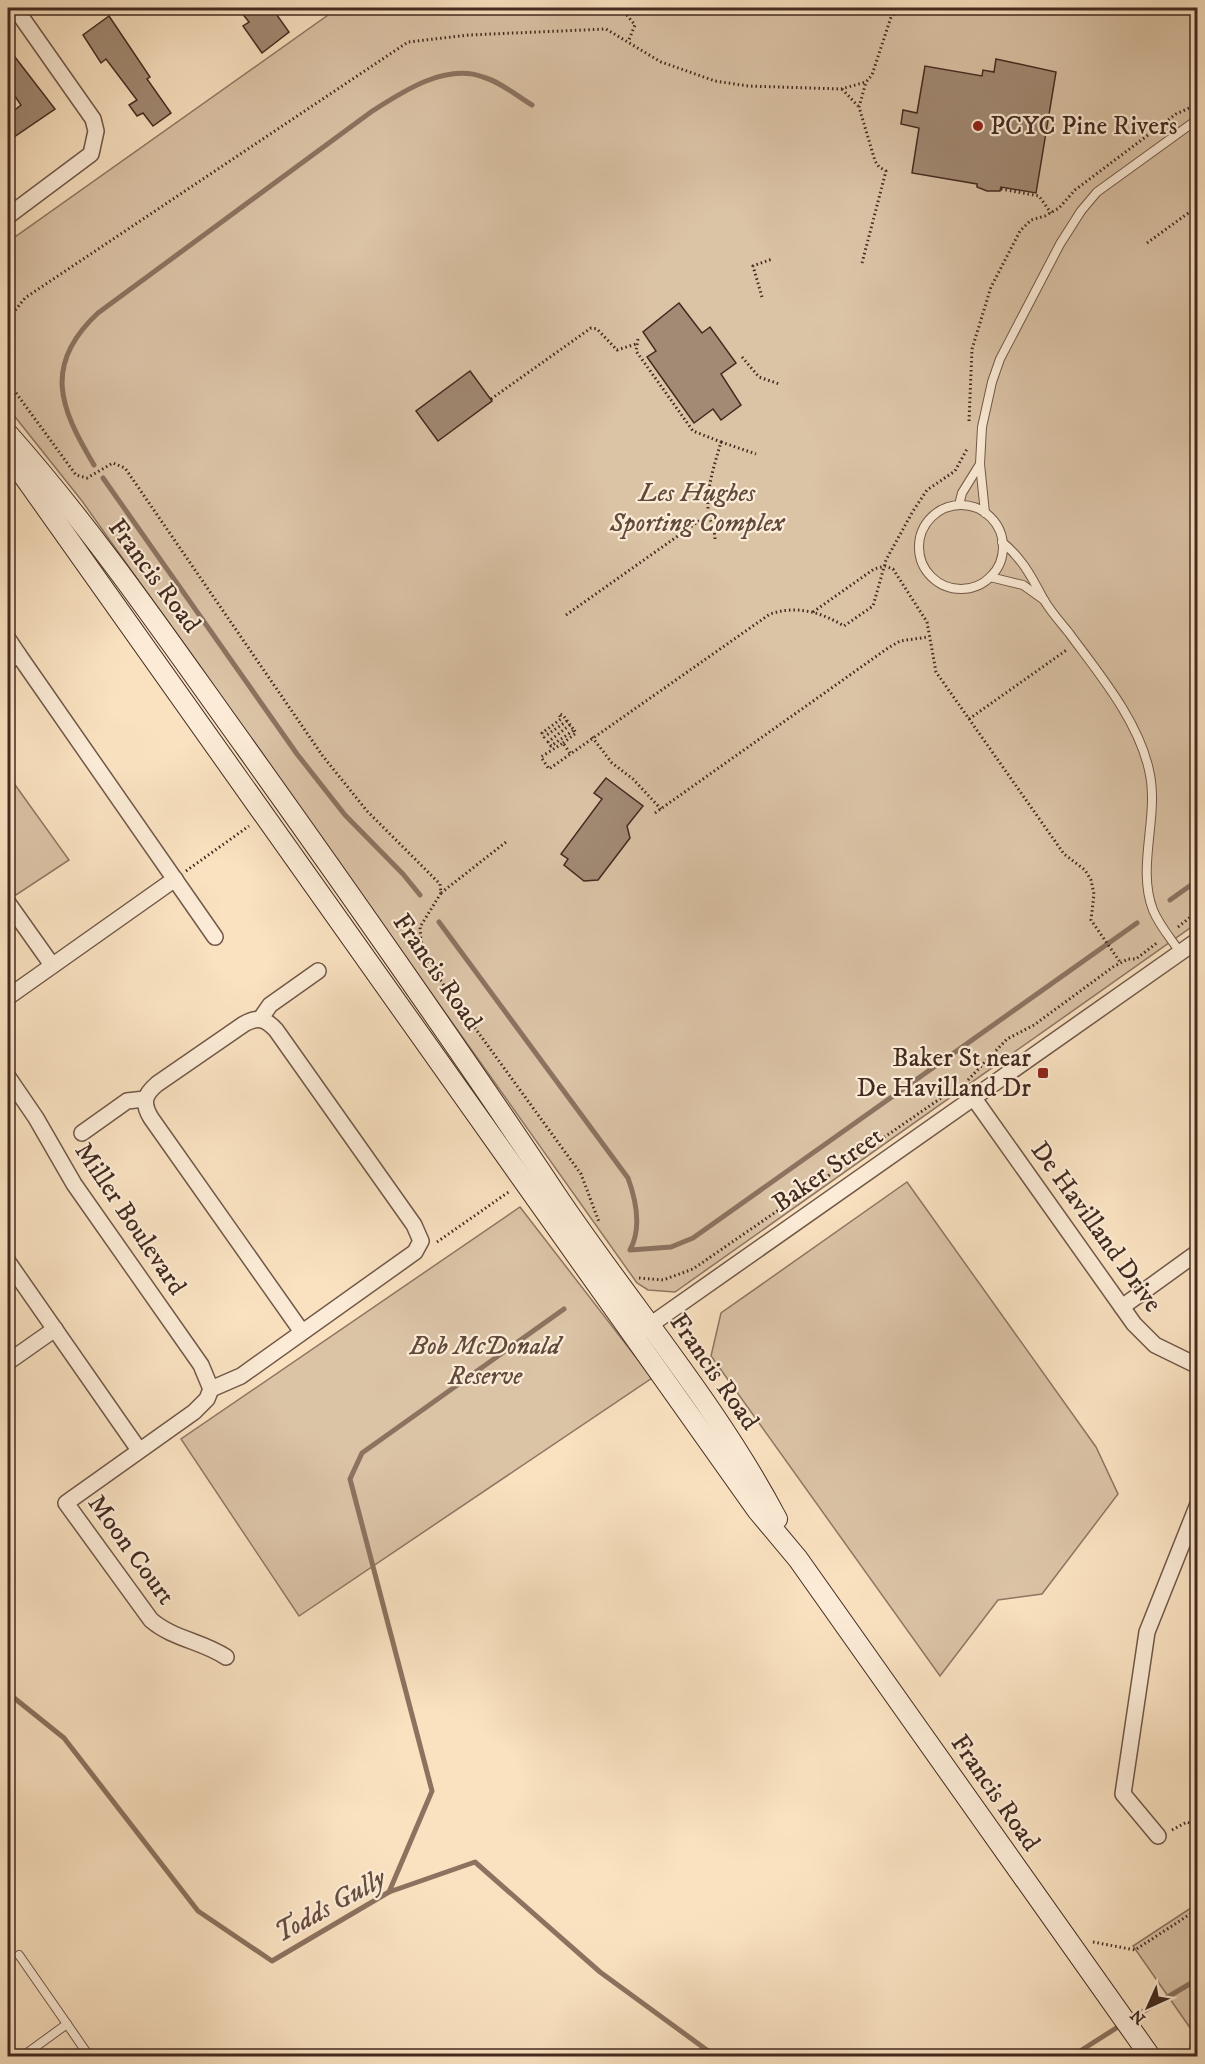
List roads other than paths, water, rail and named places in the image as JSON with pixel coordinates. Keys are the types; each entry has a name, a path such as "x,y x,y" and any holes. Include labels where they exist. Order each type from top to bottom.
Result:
{"main road":[{"name":"Francis Road","path":"8,434 57,508 642,1331 723,1430 768,1503 798,1559 1150,2056"},
{"name":"Francis Road","path":"8,454 57,508"}],"street":[{"path":"8,216 91,154 96,131 93,119 15,8"},
{"path":"8,639 13,658 215,937"},
{"path":"8,997 175,879"},
{"path":"8,903 52,965"},
{"name":"Baker Street","path":"642,1331 1197,940"},
{"path":"302,1332 151,1118 145,1100 152,1088 243,1023 261,1018 270,1005 318,970"},
{"path":"211,1389 235,1379 415,1252 420,1244 420,1234 414,1225 276,1030 261,1018"},
{"name":"Miller Boulevard","path":"8,1081 36,1118 74,1184 201,1365 211,1389"},
{"name":"De Havilland Drive","path":"973,1097 1122,1307 1155,1345 1197,1366"},
{"path":"82,1132 127,1101 145,1100"},
{"path":"1122,1307 1197,1252"},
{"path":"8,1262 140,1450"},
{"path":"8,1362 55,1329"},
{"name":"Moon Court","path":"211,1389 200,1407 66,1503 151,1620 169,1633 204,1644 226,1657"},
{"path":"1158,1836 1123,1794 1147,1632 1197,1504"}],"lane":[{"path":"985,513 980,464 987,400 1000,359 1069,228 1081,211 1110,181 1197,120"},
{"path":"959,505 962,493 980,464"},
{"path":"959,505 973,507 985,513 1000,531 1002,542 1000,561 990,578 971,588 951,588 939,584 923,566 918,543 927,521 945,507 959,505"},
{"path":"1002,542 1015,552 1031,573 1044,600 1129,722 1149,768 1153,801 1148,889 1156,918 1180,952"},
{"path":"990,578 1023,585 1044,600"},
{"path":"19,1955 89,2056"},
{"path":"22,2056 67,2024"}],"waterway":[{"path":"94,465 72,425 62,387 63,369 69,351 80,332 98,313 371,112 410,88 439,77 469,74 496,82 532,105"},
{"path":"103,478 297,754 345,815 403,874 420,895"},
{"path":"1170,900 1198,880"},
{"path":"439,922 628,1178 637,1223 630,1250 671,1247 693,1238 1137,923"},
{"path":"389,1892 432,1791 350,1479 362,1453 564,1309"},
{"name":"Todds Gully","path":"8,1693 64,1738 198,1911 272,1961 389,1892 475,1862 600,1972 715,2056"},
{"name":"Todds Gully","path":"1129,2020 1198,1979"},
{"name":"Todds Gully","path":"1059,2056 1077,2053 1121,2025"},
{"name":"Todds Gully","path":"832,2056 846,2054 865,2056"}],"place":[{"name":"PCYC Pine Rivers","path":"978,126"},
{"name":"Baker St near De Havilland Dr","path":"1043,1073"}],"park label":[{"name":"Les Hughes Sporting Complex","path":"697,508"},
{"name":"Bob McDonald Reserve","path":"485,1361"}]}
